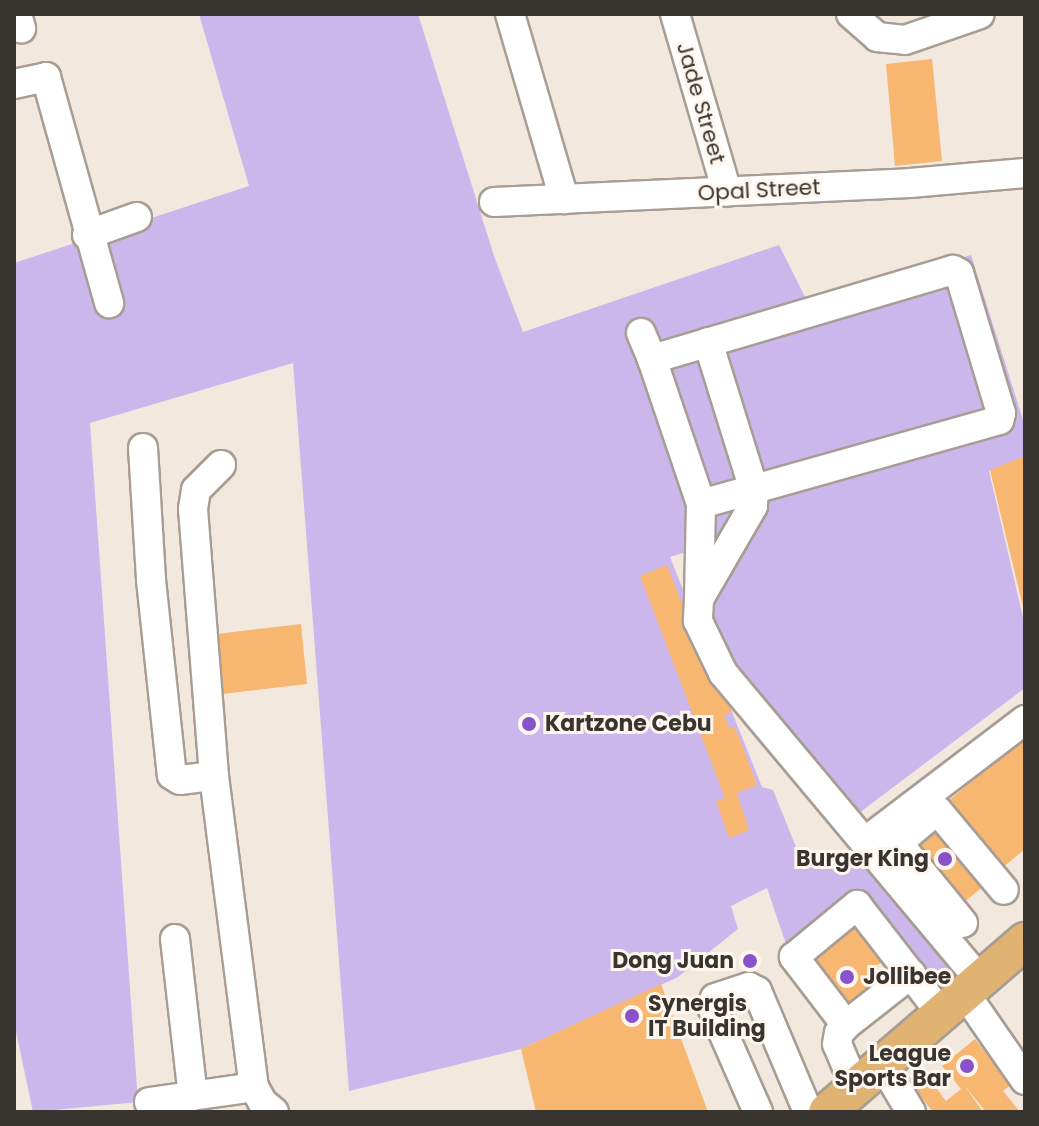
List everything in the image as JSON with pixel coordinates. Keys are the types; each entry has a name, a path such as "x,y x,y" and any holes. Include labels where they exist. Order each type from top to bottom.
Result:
{"main road":[{"path":"827,1112 1025,941"}],"street":[{"path":"510,14 564,199"},
{"name":"Jade Street","path":"675,14 727,192"},
{"path":"851,14 877,37 905,40 980,14"},
{"path":"14,84 46,77 87,235 109,303"},
{"name":"Opal Street","path":"494,202 727,192 1025,173"},
{"path":"87,235 137,217"},
{"path":"652,359 953,270 961,279 1001,413 999,420 701,504"},
{"path":"641,333 701,504 698,621 723,673 866,841 961,994 1025,1080"},
{"path":"699,599 753,506 754,490 708,342"},
{"path":"143,448 151,580 172,775 180,780 214,776"},
{"path":"221,465 196,490 193,509 214,776 254,1087 263,1103 274,1112"},
{"path":"866,841 1025,720"},
{"path":"963,923 898,843 937,810 1004,890"},
{"path":"846,1025 794,957 857,905 911,974 961,994"},
{"path":"175,939 193,1096"},
{"path":"911,974 846,1025 839,1033 837,1044 849,1072 871,1074 911,1112"},
{"path":"758,1112 712,1007 715,998 749,987 757,991 808,1112"},
{"path":"149,1102 193,1096 224,1102 254,1087"}],"shaded area":[{"path":"199,14 418,14 494,256 523,332 779,245 808,303 971,255 1025,426 1025,456 989,471 1025,626 1025,688 855,816 723,653 683,553 670,557 762,787 773,790 796,847 831,866 870,858 966,974 939,996 860,891 788,950 767,888 731,906 738,929 678,977 521,1049 349,1091 293,363 90,423 138,1102 33,1112 14,1022 14,263 249,186"}],"building":[{"path":"932,59 942,161 895,166 886,64"},
{"path":"1025,456 1025,611 1024,611 990,470"},
{"path":"667,565 714,686 721,683 732,712 724,715 730,729 735,727 757,785 737,793 749,830 729,838 716,801 725,798 640,576"},
{"path":"301,624 307,684 223,694 217,634"},
{"path":"1023,738 1025,849 1001,869 946,803"},
{"path":"941,822 989,882 958,907 910,847"},
{"name":"Jollibee","path":"854,920 885,959 873,969 887,986 847,1018 801,962"},
{"name":"Synergis IT Building","path":"661,984 708,1112 536,1112 521,1049"},
{"path":"975,1039 1011,1085 1003,1091 1020,1112 986,1112 964,1085 983,1112 933,1112 915,1089 929,1078 946,1101 961,1089 942,1066"}],"place":[{"name":"Kartzone Cebu","path":"529,724"},
{"name":"Burger King","path":"945,859"},
{"name":"Dong Juan","path":"750,961"},
{"name":"Jollibee","path":"847,977"},
{"name":"Synergis IT Building","path":"632,1016"},
{"name":"League Sports Bar","path":"967,1066"}]}
